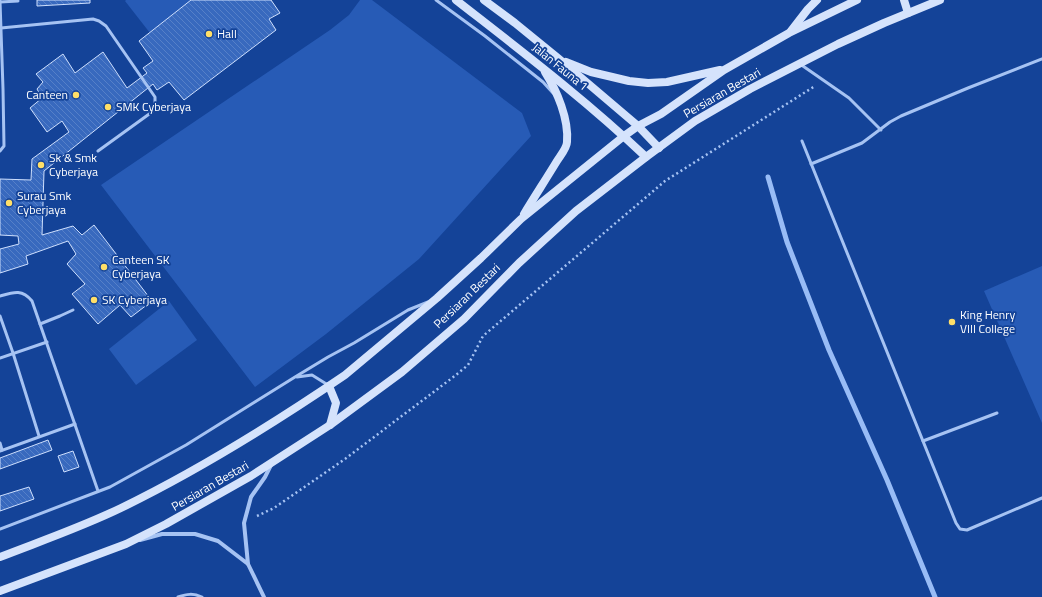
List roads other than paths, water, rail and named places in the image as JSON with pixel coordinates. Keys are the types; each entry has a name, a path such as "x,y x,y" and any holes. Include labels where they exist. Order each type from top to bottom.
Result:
{"main road":[{"name":"Jalan Fauna 1","path":"456,0 541,66 624,136 646,157"},
{"name":"Jalan Fauna 1","path":"484,0 558,58 638,126 658,148"},
{"path":"789,33 818,0"},
{"name":"Persiaran Bestari","path":"0,557 79,527 198,468 329,386 345,375 437,298 521,219 624,136 638,126 660,114 724,70 789,33 857,0"},
{"path":"904,0 908,13"},
{"name":"Persiaran Bestari","path":"0,591 126,544 166,524 272,463 356,407 402,372 464,319 519,263 576,211 695,121 750,89 799,64 877,26 934,1"},
{"path":"558,58 569,64 597,73 628,81 648,83 668,82 724,70"},
{"path":"521,219 567,144 566,127 560,102 541,66"},
{"path":"329,386 336,403 330,425"}],"street":[{"path":"264,597 248,564 244,523 251,497 265,477 272,463"},
{"path":"126,544 162,534 195,534 218,541 248,564"}],"lane":[{"name":"Jalan Fauna 1","path":"436,0 485,36 543,82 560,102"},
{"path":"0,151 4,146 0,1 18,1"},
{"path":"1,28 93,20 99,21 106,26 155,97 155,104 152,112 98,151"},
{"path":"811,164 862,143 890,122 901,116 1042,59"},
{"path":"799,64 849,98 881,130"},
{"path":"802,141 956,523 960,529 967,530 1042,498"},
{"path":"0,296 17,292 23,293 32,301 98,491"},
{"path":"0,529 110,486 186,445 295,377 408,310 437,298"},
{"path":"40,324 73,310"},
{"path":"0,316 39,436"},
{"path":"0,358 46,342"},
{"path":"295,377 312,375 329,386"},
{"path":"923,441 997,413"},
{"path":"0,444 1,450 75,424"},
{"path":"178,597 188,594 202,597"}],"waterway":[{"path":"768,177 787,242 829,350 887,480 935,597"}],"place":[{"name":"Hall","path":"209,34"},
{"name":"Canteen","path":"76,95"},
{"name":"SMK Cyberjaya","path":"108,107"},
{"name":"Sk & Smk Cyberjaya","path":"41,165"},
{"name":"Surau Smk Cyberjaya","path":"9,203"},
{"name":"Canteen SK Cyberjaya","path":"104,267"},
{"name":"SK Cyberjaya","path":"94,300"},
{"name":"King Henry VIII College","path":"952,322"}]}
